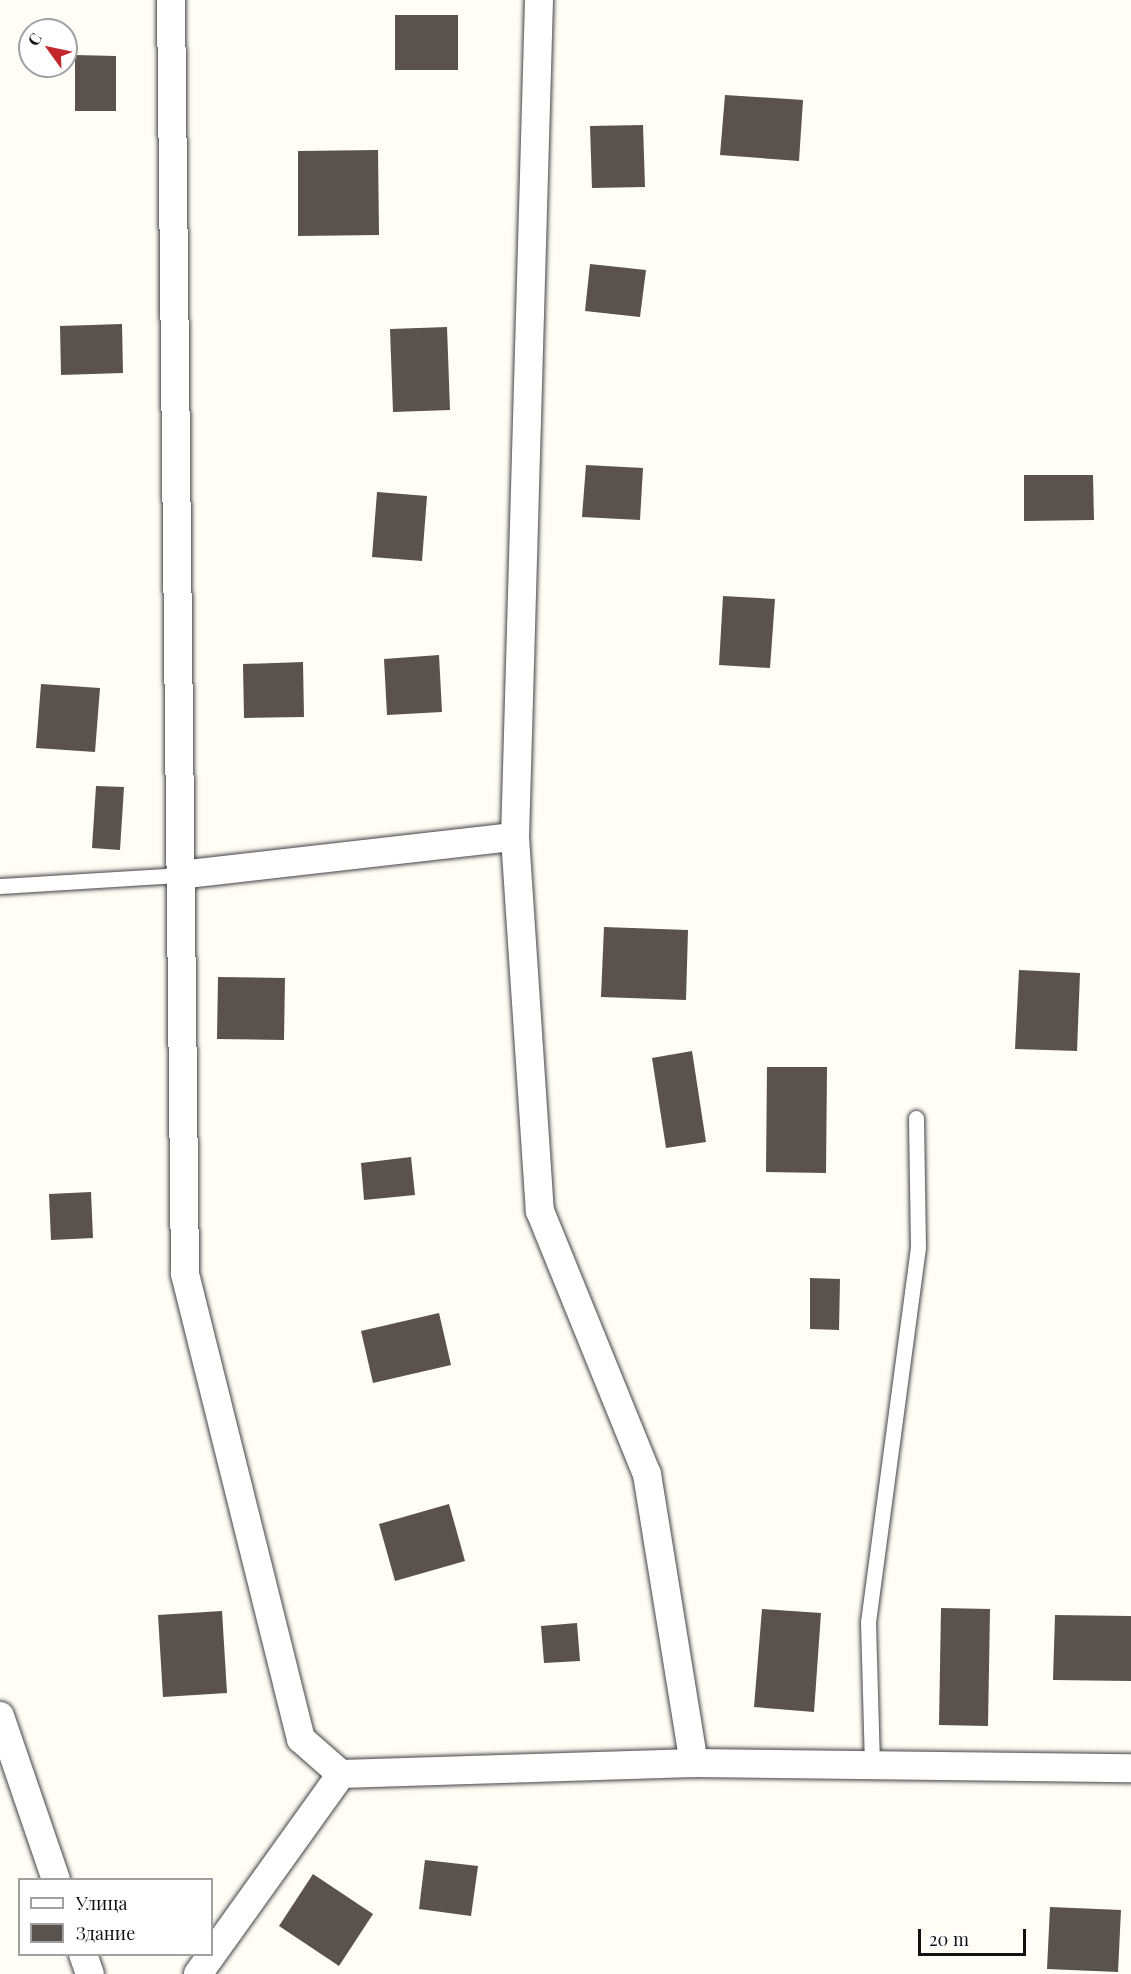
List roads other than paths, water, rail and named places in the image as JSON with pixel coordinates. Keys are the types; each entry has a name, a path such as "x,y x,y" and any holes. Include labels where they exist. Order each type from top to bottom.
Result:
{"street":[{"path":"171,0 185,1274 301,1738 341,1774 694,1763 1131,1768"},
{"path":"539,0 515,837 540,1211 646,1474 694,1763"},
{"path":"179,875 515,837"},
{"path":"0,1716 55,1878"},
{"path":"213,1953 341,1774"},
{"path":"84,1956 90,1974"},
{"path":"198,1974 211,1956"}],"lane":[{"path":"0,886 179,875"},
{"path":"872,1765 868,1622 918,1247 916,1118"}]}
